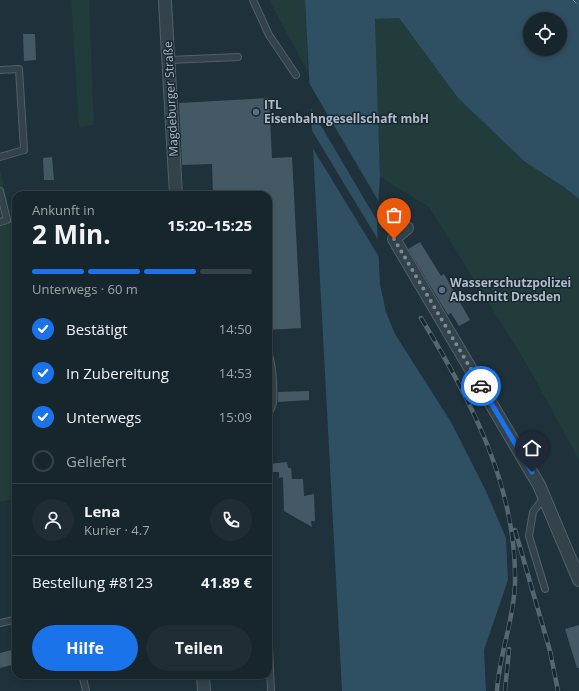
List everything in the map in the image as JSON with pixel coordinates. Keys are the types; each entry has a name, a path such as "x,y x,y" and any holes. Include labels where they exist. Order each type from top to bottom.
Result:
{"street":[{"name":"Magdeburger Straße","path":"164,1 169,60 176,191"},
{"path":"407,228 394,239 535,478 579,580"},
{"path":"203,679 204,691"}],"lane":[{"path":"253,0 268,35 296,75"},
{"path":"169,60 238,57"},
{"path":"0,70 19,69 24,150 0,157"},
{"path":"0,191 7,220 0,222"},
{"path":"272,376 272,406"},
{"path":"544,497 532,512 529,536 545,589"},
{"path":"0,623 12,620"},
{"path":"83,679 86,691"},
{"path":"270,679 271,691"}],"green space":[{"path":"71,0 89,0 94,125 79,127"},
{"path":"270,0 305,0 308,72 270,2"},
{"path":"399,18 458,98 525,162 564,187 579,199 579,460 529,368 429,207 380,177 375,19"},
{"path":"0,169 12,222 12,500 0,502"}],"water":[{"path":"305,0 579,0 579,199 564,187 525,162 458,98 399,18 375,19 380,177 377,223 380,284 386,312 395,334 451,422 486,491 506,538 508,580 484,650 486,691 342,691"}],"pier":[{"path":"309,83 379,202 379,224 310,107"},
{"path":"311,129 380,243 381,260 312,147"}],"building":[{"path":"23,34 35,34 36,60 24,61"},
{"path":"269,98 272,158 292,157 301,328 272,330 272,191 213,191 212,164 182,165 179,103"},
{"path":"52,157 54,180 44,180 43,158"},
{"path":"420,242 441,276 444,274 470,320 459,326 451,313 448,315 408,249"},
{"path":"309,391 309,400 278,402 278,392"},
{"path":"287,462 288,468 291,468 292,479 303,479 304,496 314,494 315,521 311,521 312,527 284,511 283,477 279,478 279,472 272,472 272,464"},
{"path":"579,625 579,668 577,668 565,629"},
{"path":"12,650 12,665 0,668 0,653"}],"ferry route":[{"path":"573,0 579,6"}],"railway":[{"path":"421,318 457,380 473,412 487,444 499,478 508,512 514,547 515,583 512,611 498,677 497,691"},
{"path":"515,530 550,651 558,691"},
{"path":"505,691 509,649"}],"way so far":[{"path":"394,239 481,386"}],"place":[{"name":"ITL Eisenbahngesellschaft mbH","path":"256,112"},
{"name":"Wasserschutzpolizei Abschnitt Dresden","path":"442,290"}],"route":[{"path":"481,386 532,472"}]}
